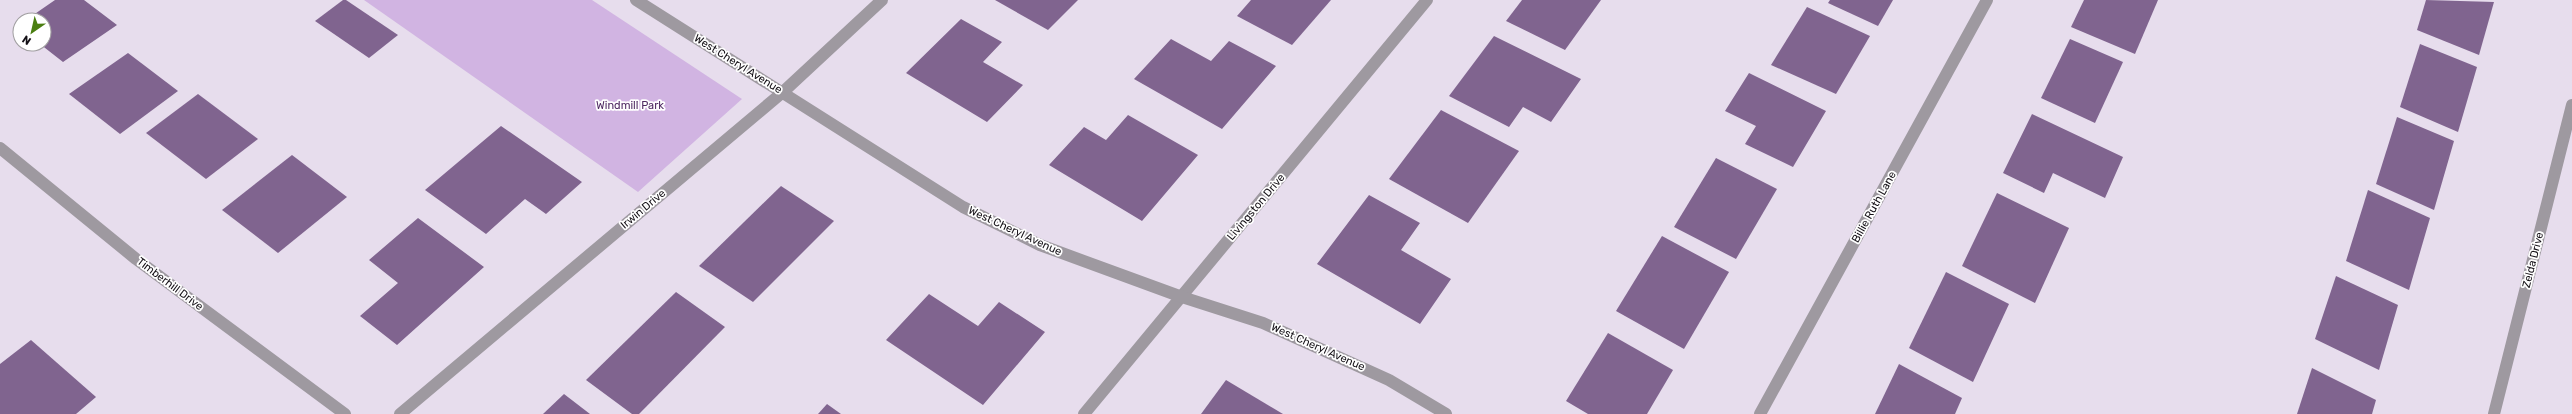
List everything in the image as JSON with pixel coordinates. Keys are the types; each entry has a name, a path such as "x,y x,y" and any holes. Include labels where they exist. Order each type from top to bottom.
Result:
{"street":[{"name":"West Cheryl Avenue","path":"636,0 963,207 1040,245 1182,297 1263,323 1389,380 1446,414"},
{"name":"Irwin Drive","path":"400,414 782,92 882,0"},
{"name":"Livingston Drive","path":"1084,414 1427,0"},
{"name":"Billie Ruth Lane","path":"1760,414 1987,0"},
{"name":"Zelda Drive","path":"2494,414 2572,105"},
{"name":"Timberhill Drive","path":"0,148 136,259 345,414"}],"green space":[{"name":"Windmill Park","path":"364,0 592,0 742,99 638,192"}],"building":[{"path":"55,0 84,0 117,25 63,62 50,52 52,52 52,12 38,12"},
{"path":"343,0 346,0 398,35 369,58 315,21"},
{"path":"995,0 1078,0 1048,30"},
{"path":"1251,0 1331,0 1292,45 1237,16"},
{"path":"1522,0 1601,0 1565,50 1506,21"},
{"path":"1830,0 1893,0 1878,26 1828,3"},
{"path":"2084,0 2158,0 2135,54 2071,27"},
{"path":"2426,0 2494,2 2479,55 2417,30"},
{"path":"1807,7 1870,36 1836,94 1771,65"},
{"path":"961,19 1002,42 983,62 1023,85 987,122 906,73"},
{"path":"1494,36 1581,79 1551,122 1523,107 1509,127 1449,96"},
{"path":"1171,39 1211,61 1229,41 1276,66 1222,129 1134,79"},
{"path":"2070,39 2123,62 2095,123 2041,98"},
{"path":"2420,44 2477,67 2458,132 2400,107"},
{"path":"128,53 178,91 120,134 69,94"},
{"path":"1749,73 1826,111 1793,167 1745,144 1756,126 1725,111"},
{"path":"198,94 258,139 206,179 146,133"},
{"path":"1441,110 1519,151 1468,223 1389,179"},
{"path":"2032,114 2123,157 2105,198 2053,173 2044,193 2003,173"},
{"path":"1128,115 1198,155 1142,221 1049,165 1084,127 1106,140"},
{"path":"2397,117 2454,141 2434,210 2376,184"},
{"path":"501,126 582,182 546,214 525,199 486,234 425,190"},
{"path":"292,155 347,197 278,253 222,210"},
{"path":"1716,158 1777,189 1736,259 1674,227"},
{"path":"781,186 834,221 753,302 699,266"},
{"path":"2368,190 2430,218 2409,290 2346,261"},
{"path":"1997,193 2069,228 2035,303 1962,266"},
{"path":"1369,195 1420,223 1401,250 1451,279 1420,324 1317,264"},
{"path":"418,218 484,267 397,345 360,316 398,283 369,260"},
{"path":"1662,236 1729,272 1684,349 1616,311"},
{"path":"1946,272 2009,304 1973,382 1909,348"},
{"path":"2336,276 2398,305 2379,370 2315,339"},
{"path":"676,292 725,327 639,414 632,414 586,380"},
{"path":"929,294 978,326 999,302 1045,332 983,405 886,340"},
{"path":"1608,333 1673,370 1647,414 1588,414 1566,401"},
{"path":"31,340 96,397 76,414 0,414 0,364"},
{"path":"1899,364 1962,398 1955,414 1875,414"},
{"path":"2312,368 2376,400 2372,414 2297,414"},
{"path":"1226,380 1283,414 1201,414"},
{"path":"564,394 590,414 543,414"},
{"path":"827,404 841,414 818,414"}]}
